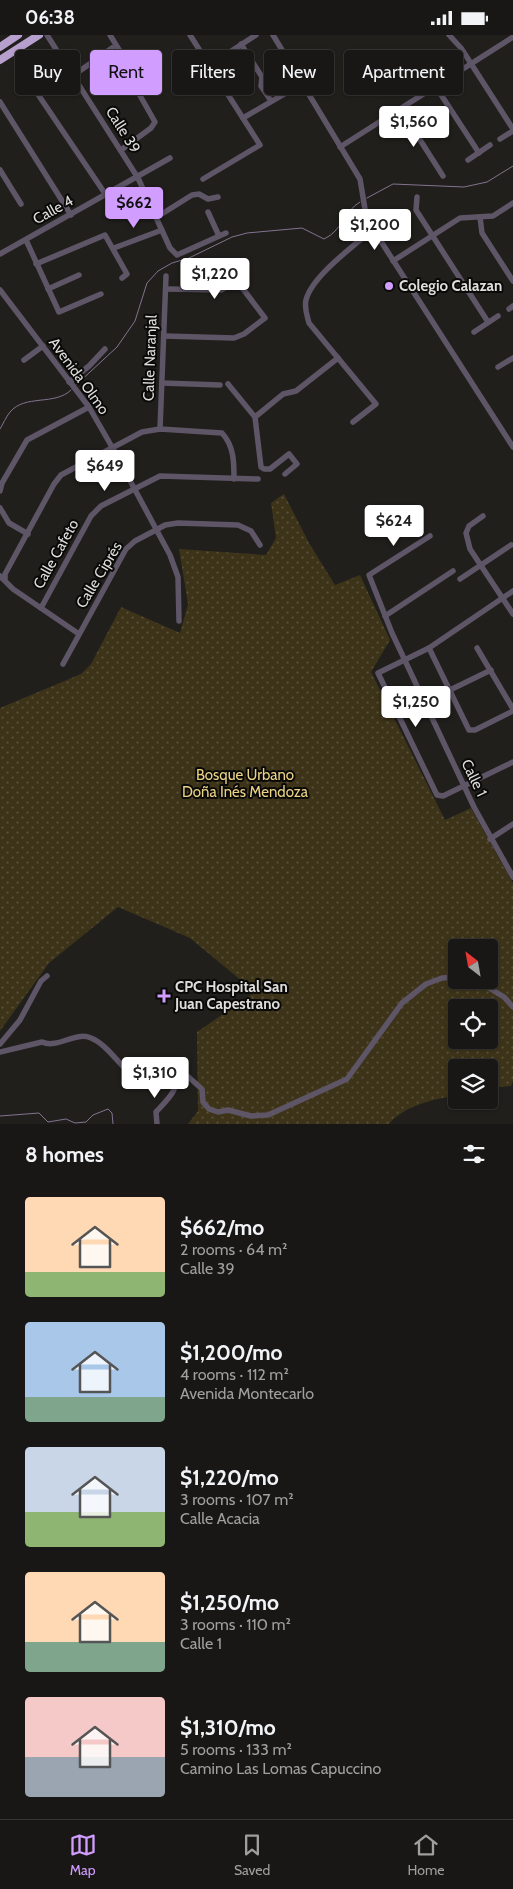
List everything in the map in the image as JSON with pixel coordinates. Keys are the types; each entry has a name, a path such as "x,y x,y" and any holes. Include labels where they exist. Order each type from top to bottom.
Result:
{"highway":[{"path":"0,47 18,35"},
{"path":"0,60 39,35"}],"street":[{"name":"Calle 39","path":"47,35 57,50"},
{"path":"110,35 155,122 151,128 121,150"},
{"path":"190,35 260,145 203,179"},
{"path":"232,50 256,35"},
{"path":"273,35 282,50"},
{"path":"449,35 513,130 500,139"},
{"path":"463,70 513,37"},
{"path":"241,44 262,77 261,85 271,101"},
{"path":"80,71 112,48"},
{"name":"Calle 39","path":"80,85 138,178 170,248 176,255 222,235 208,212"},
{"path":"38,95 106,195"},
{"path":"244,118 282,95"},
{"path":"310,95 360,179 365,209 373,229 513,447"},
{"path":"340,147 424,95"},
{"path":"441,95 478,153"},
{"path":"0,102 71,215"},
{"path":"401,110 444,176"},
{"path":"468,160 490,145"},
{"name":"Calle 4","path":"0,254 138,178 170,158"},
{"path":"0,171 22,204"},
{"path":"157,217 192,195 200,194 208,199 218,197"},
{"path":"417,197 416,210 488,322"},
{"path":"393,261 460,218 493,216 513,203"},
{"path":"480,217 482,233 513,281"},
{"path":"114,248 162,229"},
{"path":"353,422 376,404 309,323 305,311 306,299 314,282 373,229"},
{"path":"36,264 105,235 127,274 122,278"},
{"path":"26,240 59,312 101,294"},
{"path":"48,289 78,275"},
{"name":"Calle Naranjal","path":"160,429 166,276"},
{"path":"164,336 234,338 244,334 265,318 237,281 221,290 166,289"},
{"name":"Avenida Olmo","path":"0,290 89,407 112,447 170,555 178,577 179,621"},
{"path":"474,332 498,316"},
{"path":"24,360 43,346"},
{"path":"69,382 89,366 105,349"},
{"path":"255,417 283,394 296,391 338,358"},
{"path":"498,367 513,358"},
{"path":"162,383 220,385"},
{"path":"228,384 255,417 261,467 270,469 289,454 297,464 285,474"},
{"path":"0,491 2,483 27,440 89,407"},
{"path":"79,634 13,589 2,577 28,534 54,484 61,475 142,431 160,429 222,433 228,440 234,457 234,479"},
{"name":"Calle Cafeto","path":"40,608 91,516 101,506 160,476 258,479"},
{"path":"0,508 9,523 28,534"},
{"path":"483,515 469,526 466,533 470,549 513,614"},
{"name":"Calle Ciprés","path":"63,664 126,549 135,541 165,525 178,523 238,525 251,531 260,545"},
{"name":"Calle 1","path":"430,535 369,575 404,660 490,839 513,877"},
{"path":"460,579 511,545"},
{"path":"385,616 453,571"},
{"path":"513,591 429,648 378,673 437,795 443,795 513,762"},
{"path":"429,648 469,730 475,730 513,710 477,647"},
{"path":"450,690 491,670"},
{"path":"490,839 513,824"},
{"path":"0,1044 20,1020 42,981 47,976"},
{"path":"176,1066 202,1089 203,1102 206,1107 218,1112 228,1110 251,1116 268,1115 347,1079 402,1003 426,984 448,978"},
{"path":"491,989 504,997 513,1007"},
{"path":"0,1052 42,1042 48,1045 85,1036 95,1039 129,1072 136,1073 176,1066"},
{"path":"157,1124 156,1112 173,1093 178,1084 176,1066"}],"green space":[{"name":"Bosque Urbano Doña Inés Mendoza","path":"284,494 309,543 335,585 360,575 390,640 371,672 445,820 471,808 513,883 513,1081 511,1086 498,1087 498,1059 448,1059 448,1097 411,1108 389,1124 188,1124 198,1111 197,1032 255,992 190,938 118,907 49,963 0,1031 0,708 81,674 91,664 121,607 180,633 188,604 179,549 266,555 276,538 271,503"}],"waterway":[{"path":"367,198 393,184 464,187 487,182 513,166"},
{"path":"76,385 117,347 135,321 147,283 158,271 232,237 247,233 302,228 324,239 335,231 350,210 360,202"},
{"path":"0,429 10,412 16,407 32,401 57,398 71,390"},
{"path":"0,1116 39,1113 48,1122 66,1119 75,1123 86,1122 93,1115 108,1109 112,1113 113,1124"}],"place":[{"name":"Colegio Calazan","path":"389,286"},
{"name":"CPC Hospital San Juan Capestrano","path":"164,996"}]}
